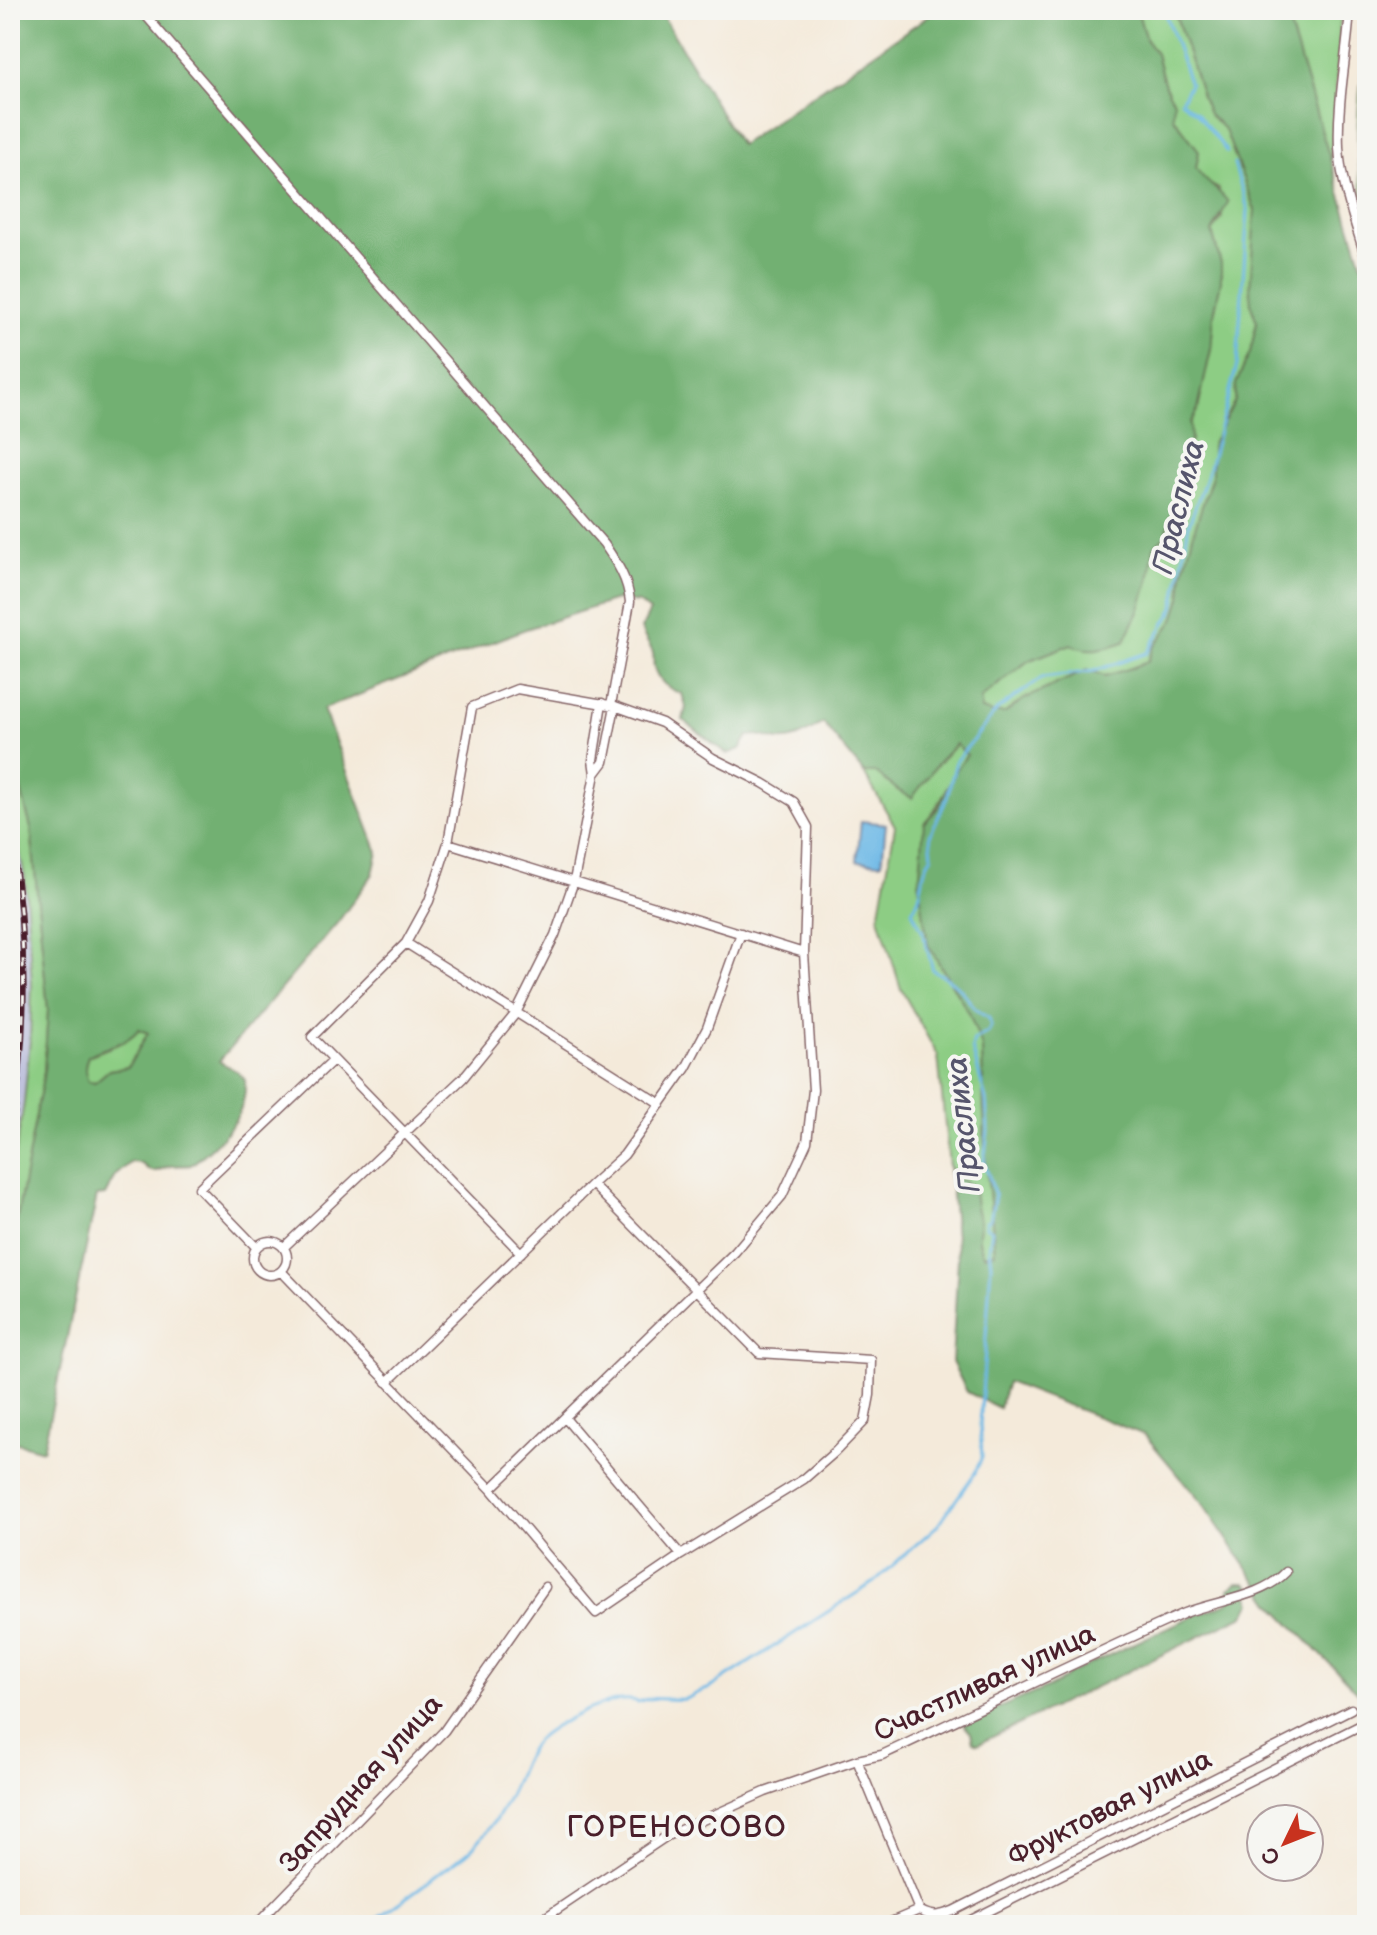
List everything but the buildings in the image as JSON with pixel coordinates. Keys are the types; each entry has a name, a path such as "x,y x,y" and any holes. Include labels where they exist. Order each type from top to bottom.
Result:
{"street":[{"path":"141,10 612,555 628,585 630,602 609,705 593,760 595,774 574,881 555,935 516,1013 463,1078 284,1247"},
{"path":"1350,10 1339,148 1349,204 1367,262"},
{"path":"491,1489 735,1252 782,1196 807,1142 813,1090 804,953 808,827 794,802 713,758 662,723 609,705 517,689 472,707 448,843 429,901 406,943 312,1037 521,1253"},
{"path":"595,774 604,762 609,705"},
{"path":"448,843 804,953"},
{"path":"387,1382 624,1155 686,1068 707,1028 741,933"},
{"path":"406,943 661,1104"},
{"path":"256,1247 199,1188 332,1061"},
{"path":"281,1271 491,1489 596,1613 681,1555 804,1479 865,1421 870,1395 871,1360 759,1353 592,1184"},
{"path":"265,1241 276,1241 284,1247 288,1255 281,1271 272,1275 262,1273 255,1266 252,1256 256,1247 265,1241"},
{"path":"565,1418 681,1555"},
{"name":"Счастливая улица","path":"534,1925 667,1836 765,1792 857,1760 882,1755 1189,1612 1255,1591 1286,1572"},
{"name":"Запрудная улица","path":"256,1925 444,1731 545,1587"},
{"name":"Фруктовая улица","path":"884,1925 919,1910 928,1916 953,1911 1351,1709"},
{"path":"961,1925 1367,1722"},
{"path":"857,1760 919,1910"}],"shaded area":[{"path":"10,803 25,878 32,984 24,1103 10,1186"}],"green space":[{"path":"10,10 659,10 740,145 937,10 1137,10 1146,40 1156,54 1165,86 1174,101 1173,117 1199,151 1196,168 1228,202 1212,232 1221,264 1221,281 1211,349 1198,409 1190,423 1191,440 1179,470 1183,487 1174,502 1166,535 1154,547 1149,581 1139,612 1124,642 1090,649 1071,644 1028,661 981,698 981,710 1005,713 1024,699 1087,670 1105,676 1148,661 1153,648 1174,620 1195,528 1212,476 1212,444 1235,401 1236,384 1250,353 1257,322 1250,289 1255,210 1225,130 1209,114 1174,10 1285,10 1367,281 1367,1672 1362,1679 1361,1696 1272,1604 1202,1503 1145,1435 1007,1382 999,1408 967,1392 952,1362 958,1258 949,1166 958,1178 974,1187 981,1248 984,1255 995,1252 985,1151 982,1047 969,1013 928,945 919,884 924,823 939,807 957,768 967,755 956,744 912,798 876,773 864,773 823,723 788,740 748,736 740,749 727,754 683,720 686,707 682,694 665,684 656,672 653,653 641,629 650,611 639,603 616,600 523,630 323,709 378,852 373,874 338,922 219,1061 245,1080 242,1106 221,1139 191,1165 152,1171 141,1163 131,1162 115,1176 105,1195 97,1196 43,1450 10,1441 10,1255 44,1072 48,1010 31,828 10,749","holes":["139,1029 148,1033 128,1067 109,1070 95,1082 88,1081 85,1069 88,1056 128,1039"]},
{"path":"1137,10 1174,10 1209,114 1225,130 1255,210 1251,305 1257,322 1250,353 1236,384 1235,400 1212,444 1212,476 1195,528 1174,620 1153,648 1148,661 1104,676 1087,670 1024,699 1005,713 992,713 981,710 981,698 1028,661 1071,644 1149,581 1154,547 1166,535 1174,502 1183,488 1179,470 1190,440 1190,423 1198,409 1221,281 1221,264 1212,232 1222,218 1219,189 1205,182 1196,168 1199,151 1173,117 1173,101 1165,86 1156,54 1146,40"},
{"path":"1285,10 1341,10 1331,163"},
{"path":"1367,34 1367,210 1357,145"},
{"path":"956,744 967,755 924,823 928,945 969,1013 982,1047 985,1151 995,1252 984,1255 977,1231 974,1188 958,1178 949,1166 938,1056 901,989 879,917 895,826 864,773 876,773 899,791 931,772"},
{"path":"10,749 31,828 48,1010 44,1072 10,1255 10,1186 24,1103 32,984 25,878 10,803"},
{"path":"139,1029 148,1033 128,1067 109,1070 95,1082 88,1081 85,1063 88,1056 124,1042"},
{"path":"1238,1583 1246,1583 1250,1587 1248,1593 1252,1603 1244,1615 978,1744 973,1742 971,1733 964,1725 967,1721 1056,1684 1071,1673 1188,1618 1228,1603 1231,1599 1229,1589"}],"water":[{"path":"861,821 886,824 882,863 857,861"}],"waterway":[{"name":"Праслиха","path":"1164,10 1190,84 1181,101 1197,113 1227,152"},
{"name":"Праслиха","path":"366,1925 472,1848 499,1814 534,1743 554,1727 615,1701 684,1699 708,1689 874,1582 938,1525 975,1473 982,1457 980,1424 991,1264 989,1249 992,1230 985,1226 990,1219 995,1195 984,1161 988,1130 986,1100 972,1048 974,1040 988,1032 991,1026 989,1018 975,1009 958,987 933,970 922,930 912,911 932,856 930,835 947,798 956,761 998,709 1042,678 1094,671 1147,653 1174,608 1189,524 1207,475 1237,365 1248,209 1234,164"}],"railway":[{"path":"10,834 20,910 24,988 20,1065 10,1141"}],"district":[{"name":"ГОРЕНОСОВО","path":"677,1827"}]}
